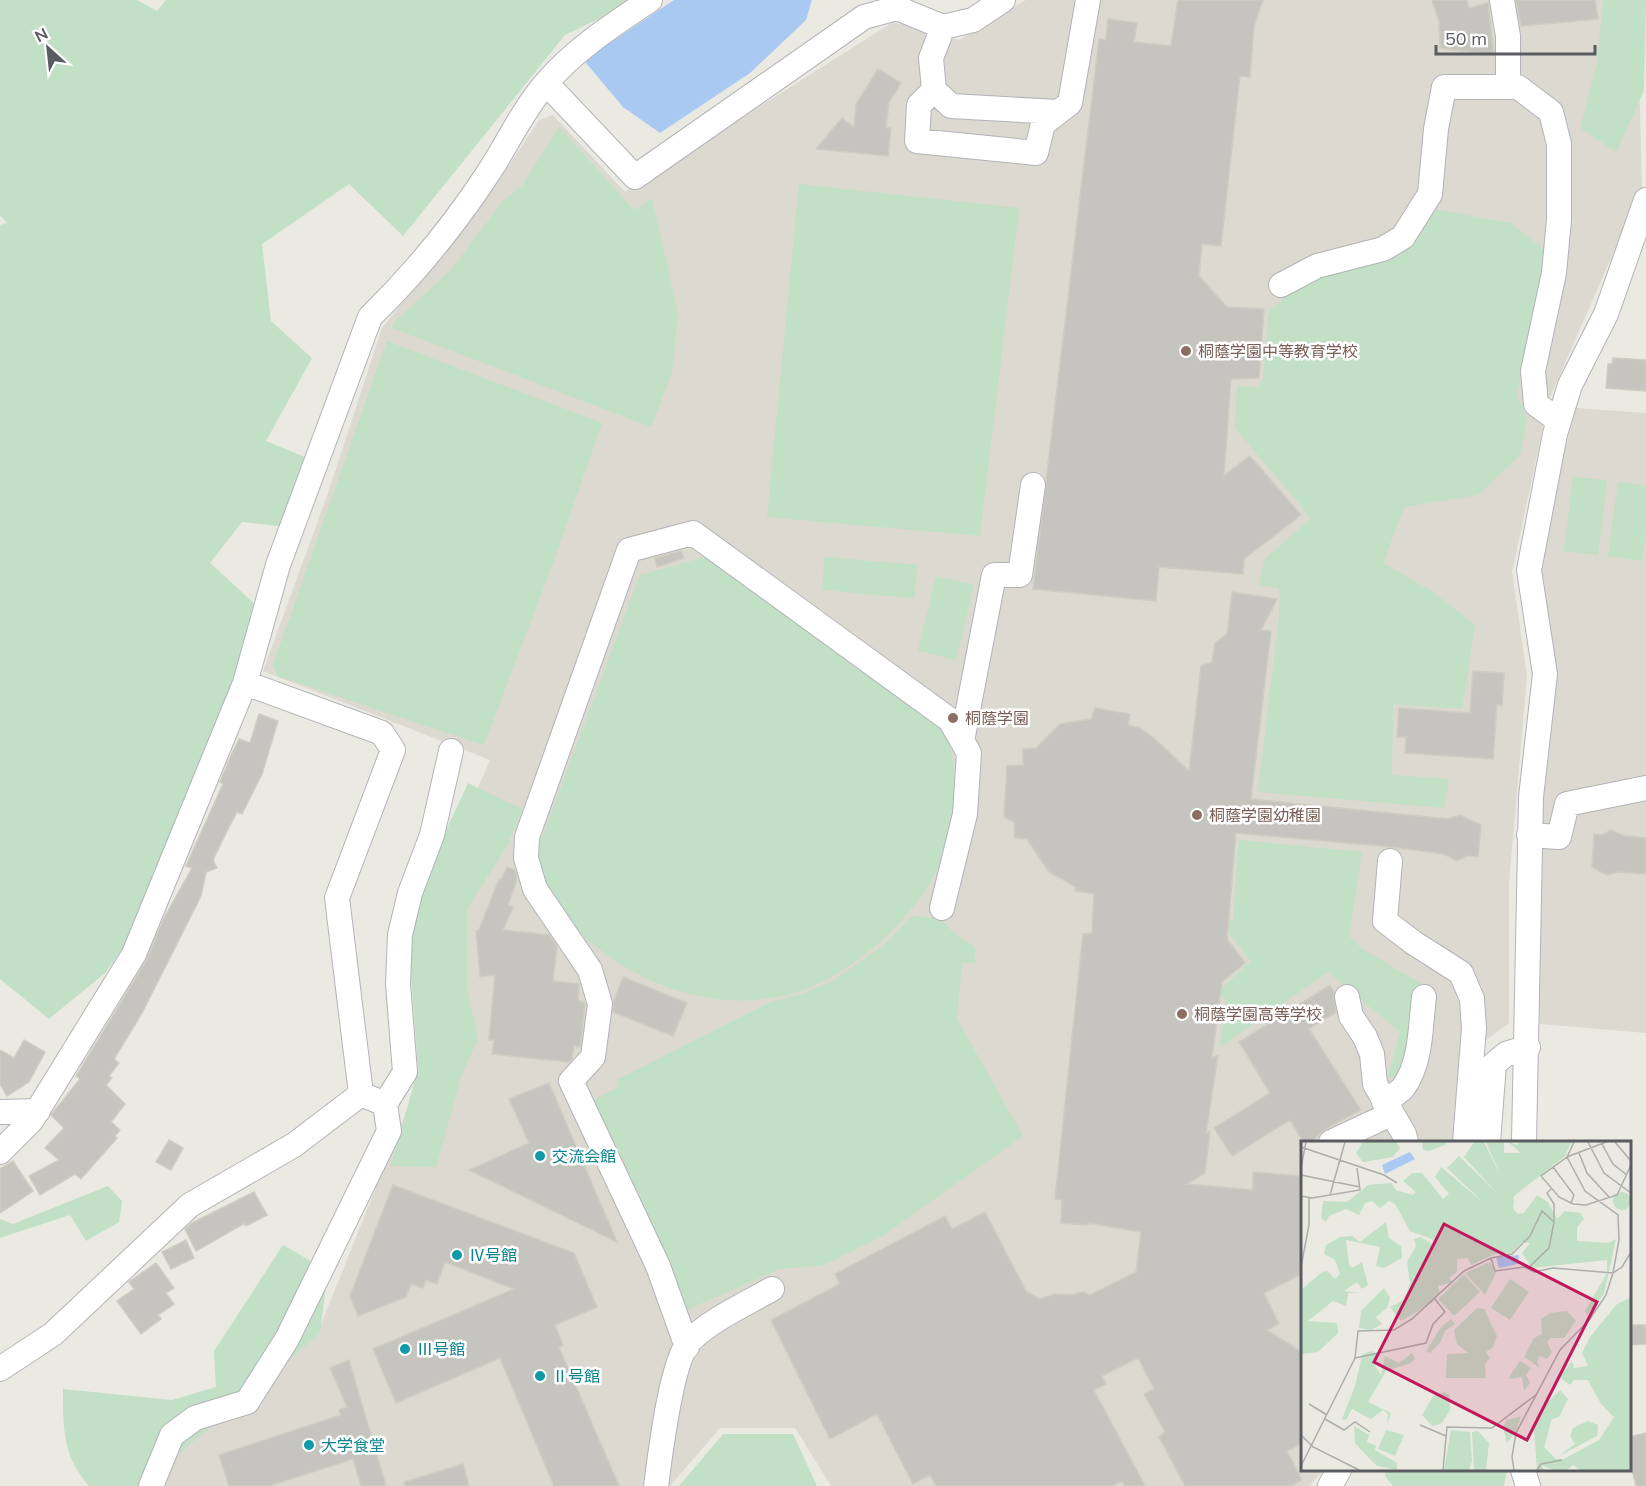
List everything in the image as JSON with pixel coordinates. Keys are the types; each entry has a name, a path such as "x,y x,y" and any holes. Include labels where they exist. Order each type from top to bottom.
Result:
{"street":[{"path":"0,1152 38,1111 134,954 245,682 278,565 370,316 387,300 466,206 504,142 546,83 578,50 650,0"},
{"path":"546,83 635,177 864,17 907,7 944,27 973,20 1003,0"},
{"path":"934,90 918,105 917,141 1036,153 1043,124 1070,103 1088,0"},
{"path":"1502,0 1508,36 1508,87"},
{"path":"944,27 931,58 934,90 951,106 1058,112"},
{"path":"1281,285 1317,266 1383,249 1402,237 1430,194 1436,129 1444,87 1518,87 1551,112 1558,144 1559,220 1554,273 1533,371 1536,404 1559,421"},
{"path":"1524,1141 1528,1047 1529,835 1545,674 1529,570 1559,421 1570,385 1606,314 1646,200"},
{"path":"962,741 994,575 1020,575 1033,485"},
{"path":"687,1347 658,1266 571,1081 593,1057 600,1004 590,970 535,890 526,858 527,837 629,550 693,533 950,720 969,753 965,814 942,908"},
{"path":"245,682 382,733 393,750 337,898 361,1094"},
{"path":"151,1486 172,1435 195,1418 247,1402 287,1339 388,1131 385,1104 405,1072 398,984 400,935 410,893 432,835 451,751"},
{"path":"1529,835 1559,837 1567,804 1646,789"},
{"path":"1390,861 1385,921 1461,973 1472,999 1474,1028 1465,1141"},
{"path":"1347,997 1351,1016 1365,1037 1372,1054 1375,1083 1404,1134 1406,1141"},
{"path":"1334,1141 1388,1108 1402,1088 1420,1045 1424,997"},
{"path":"1488,1141 1494,1064 1506,1054 1528,1047"},
{"path":"361,1094 385,1104"},
{"path":"0,1369 53,1334 190,1205 294,1145 361,1094"},
{"path":"0,1112 38,1111"},
{"path":"656,1486 664,1425 681,1359 689,1342 717,1321 772,1289"},
{"path":"1330,1486 1338,1471"},
{"path":"1351,1486 1354,1471"},
{"path":"1524,1471 1528,1486"}],"shaded area":[{"name":"桐蔭学園","path":"1026,0 1646,0 1639,70 1642,188 1549,399 1512,572 1527,676 1509,883 1509,1023 1486,1040 1471,1141 1301,1141 1301,1471 1323,1471 1309,1486 831,1486 795,1428 720,1428 670,1486 159,1486 185,1432 318,1332 426,1063 434,888 490,760 263,671 327,496 382,328 488,197 539,120 553,115 625,192 893,22 959,40"},
{"path":"1576,408 1646,413 1646,1033 1540,1024 1538,862 1555,678 1540,565 1556,482"}],"green space":[{"path":"0,0 137,0 157,11 166,0 638,0 565,35 403,236 349,184 262,244 271,321 312,358 266,441 312,460 286,527 242,522 210,563 257,606 179,871 105,973 49,1019 0,979 0,225 7,223 0,215"},
{"path":"1603,0 1646,0 1644,91 1616,152 1580,128 1597,64"},
{"path":"559,127 634,210 652,198 678,313 672,372 651,427 392,328 393,323 450,271 503,201 522,186"},
{"path":"799,184 1019,208 980,536 767,517"},
{"path":"1426,208 1511,223 1550,255 1517,395 1527,420 1520,455 1478,495 1404,507 1383,563 1433,592 1475,625 1462,709 1393,704 1392,775 1449,779 1444,808 1258,792 1279,616 1279,588 1259,585 1264,560 1311,518 1235,428 1237,386 1258,387 1263,379 1269,311 1315,271 1391,249"},
{"path":"387,341 602,423 554,560 484,745 277,676 273,665"},
{"path":"1573,477 1607,480 1598,555 1564,551"},
{"path":"1618,482 1646,486 1646,529 1642,561 1608,556"},
{"path":"705,557 937,722 949,743 953,759 954,803 951,832 944,857 914,906 894,928 848,967 800,991 772,998 717,999 690,994 664,986 614,960 581,933 562,911 548,886 540,858 540,843 640,575"},
{"path":"825,557 917,565 914,598 822,590"},
{"path":"936,576 974,585 956,660 918,651"},
{"path":"468,783 522,809 507,846 467,909 467,990 478,1038 461,1077 436,1167 391,1166 418,1069 410,961 415,897"},
{"path":"1239,840 1362,852 1349,936 1362,949 1424,985 1419,995 1403,1077 1388,1077 1400,1032 1328,972 1220,1047 1226,1002 1219,991 1251,961 1223,926 1233,919"},
{"path":"912,916 939,918 954,933 975,947 975,963 962,963 957,1019 1023,1136 881,1237 824,1265 780,1269 686,1310 588,1103 618,1087 616,1080 773,1001 803,994 834,980 884,945"},
{"path":"108,1186 122,1201 119,1222 86,1241 70,1215 0,1238 0,1219 13,1224"},
{"path":"283,1245 328,1271 320,1333 154,1475 148,1486 89,1486 69,1452 64,1428 63,1389 172,1400 216,1387 214,1351"},
{"path":"723,1434 793,1434 817,1486 679,1486"},
{"path":"1386,1471 1507,1471 1504,1486 1393,1486 1385,1476"}],"water":[{"path":"674,0 812,0 806,20 750,73 660,133 623,107 586,63 589,57"}],"building":[{"path":"1178,0 1263,0 1254,26 1250,77 1240,76 1221,246 1202,244 1199,276 1227,307 1264,309 1259,378 1231,379 1224,475 1250,456 1301,515 1244,559 1243,574 1159,567 1156,601 1033,589 1099,39 1106,40 1108,19 1137,23 1134,42 1171,46"},
{"path":"1432,0 1467,0 1469,8 1488,3 1494,55 1440,48 1439,21"},
{"path":"1516,0 1595,0 1598,19 1521,26"},
{"path":"878,69 901,83 889,102 886,128 891,128 888,156 816,149 842,118 854,127 856,104"},
{"path":"1613,358 1646,360 1646,391 1606,388 1608,364 1612,364"},
{"path":"681,551 684,558 657,567 655,558"},
{"path":"1232,592 1277,599 1261,630 1271,631 1251,799 1448,819 1460,815 1481,825 1478,857 1467,856 1457,861 1444,854 1392,847 1236,833 1227,939 1245,963 1222,982 1212,1058 1218,1055 1206,1134 1210,1131 1205,1173 1187,1184 1253,1190 1253,1172 1301,1176 1301,1274 1264,1293 1279,1324 1267,1330 1301,1351 1301,1444 1287,1451 1302,1480 1291,1486 1185,1486 1159,1437 1165,1432 1144,1394 1154,1389 1138,1358 1102,1376 1106,1384 1094,1390 1145,1486 1125,1486 1122,1481 1112,1486 936,1486 930,1475 913,1484 877,1414 830,1439 771,1320 840,1284 835,1274 945,1216 952,1229 985,1212 1026,1291 1039,1299 1055,1294 1071,1295 1083,1292 1090,1295 1136,1272 1141,1232 1088,1223 1088,1225 1061,1223 1062,1200 1055,1199 1083,934 1092,933 1094,894 1075,891 1076,887 1049,872 1027,839 1015,838 1014,822 1004,817 1007,766 1023,765 1023,749 1036,748 1060,724 1091,719 1095,708 1130,714 1128,725 1140,728 1155,739 1189,771 1201,666 1212,662 1215,643 1227,634"},
{"path":"1473,671 1504,673 1502,706 1497,705 1493,759 1405,753 1406,737 1397,737 1399,708 1470,713"},
{"path":"259,714 278,721 262,774 242,814 237,812 227,831 213,860 217,868 206,872 201,896 142,1013 114,1059 119,1063 109,1076 112,1078 106,1085 125,1104 111,1122 120,1130 115,1136 117,1138 81,1179 75,1174 40,1195 29,1176 59,1160 45,1148 64,1128 51,1115 80,1079 76,1076 146,961 164,918 192,868 186,866 223,784 220,782 230,758 239,739 250,743"},
{"path":"1611,830 1624,836 1646,838 1646,874 1620,872 1607,875 1592,867 1594,834 1602,835"},
{"path":"507,867 515,870 517,879 508,905 513,907 503,930 549,935 557,946 553,981 579,984 578,1001 584,1002 585,1005 580,1047 574,1046 572,1059 569,1062 492,1054 494,1040 489,1040 495,975 480,977 476,931 479,930 499,879 501,880"},
{"path":"623,977 687,1003 673,1036 613,1012 614,1000"},
{"path":"1330,985 1334,992 1336,1012 1309,1029 1361,1110 1325,1129 1312,1141 1303,1141 1290,1120 1232,1156 1214,1128 1270,1093 1239,1042"},
{"path":"24,1040 45,1052 29,1082 7,1096 0,1084 0,1050 14,1058"},
{"name":"交流会館","path":"549,1083 617,1242 469,1170 529,1143 509,1099"},
{"path":"169,1140 183,1148 171,1170 156,1162"},
{"path":"13,1161 33,1191 0,1213 0,1169"},
{"path":"393,1185 574,1253 597,1307 555,1325 563,1345 559,1347 619,1486 554,1486 500,1358 396,1403 373,1349 514,1289 445,1262 437,1284 426,1280 423,1288 411,1284 406,1297 358,1316 350,1296"},
{"path":"254,1192 267,1215 246,1226 245,1223 196,1251 185,1229 192,1223"},
{"path":"186,1240 194,1258 171,1269 162,1252"},
{"path":"156,1263 174,1288 166,1293 174,1304 158,1315 161,1319 141,1334 117,1301 134,1289 129,1282"},
{"path":"1631,1325 1646,1325 1646,1344 1631,1345"},
{"name":"大学食堂","path":"349,1360 386,1486 361,1486 353,1459 269,1486 229,1486 219,1455 341,1415 339,1410 347,1407 330,1368"},
{"path":"1646,1433 1646,1486 1636,1486 1631,1465 1631,1437"},
{"path":"463,1464 469,1486 405,1486 404,1482"}],"place":[{"name":"桐蔭学園中等教育学校","path":"1186,351"},
{"name":"桐蔭学園","path":"953,718"},
{"name":"桐蔭学園幼稚園","path":"1197,815"},
{"name":"桐蔭学園高等学校","path":"1182,1014"},
{"name":"交流会館","path":"540,1156"},
{"name":"Ⅳ号館","path":"457,1255"},
{"name":"Ⅲ号館","path":"405,1349"},
{"name":"Ⅱ号館","path":"540,1376"},
{"name":"大学食堂","path":"309,1445"}]}
